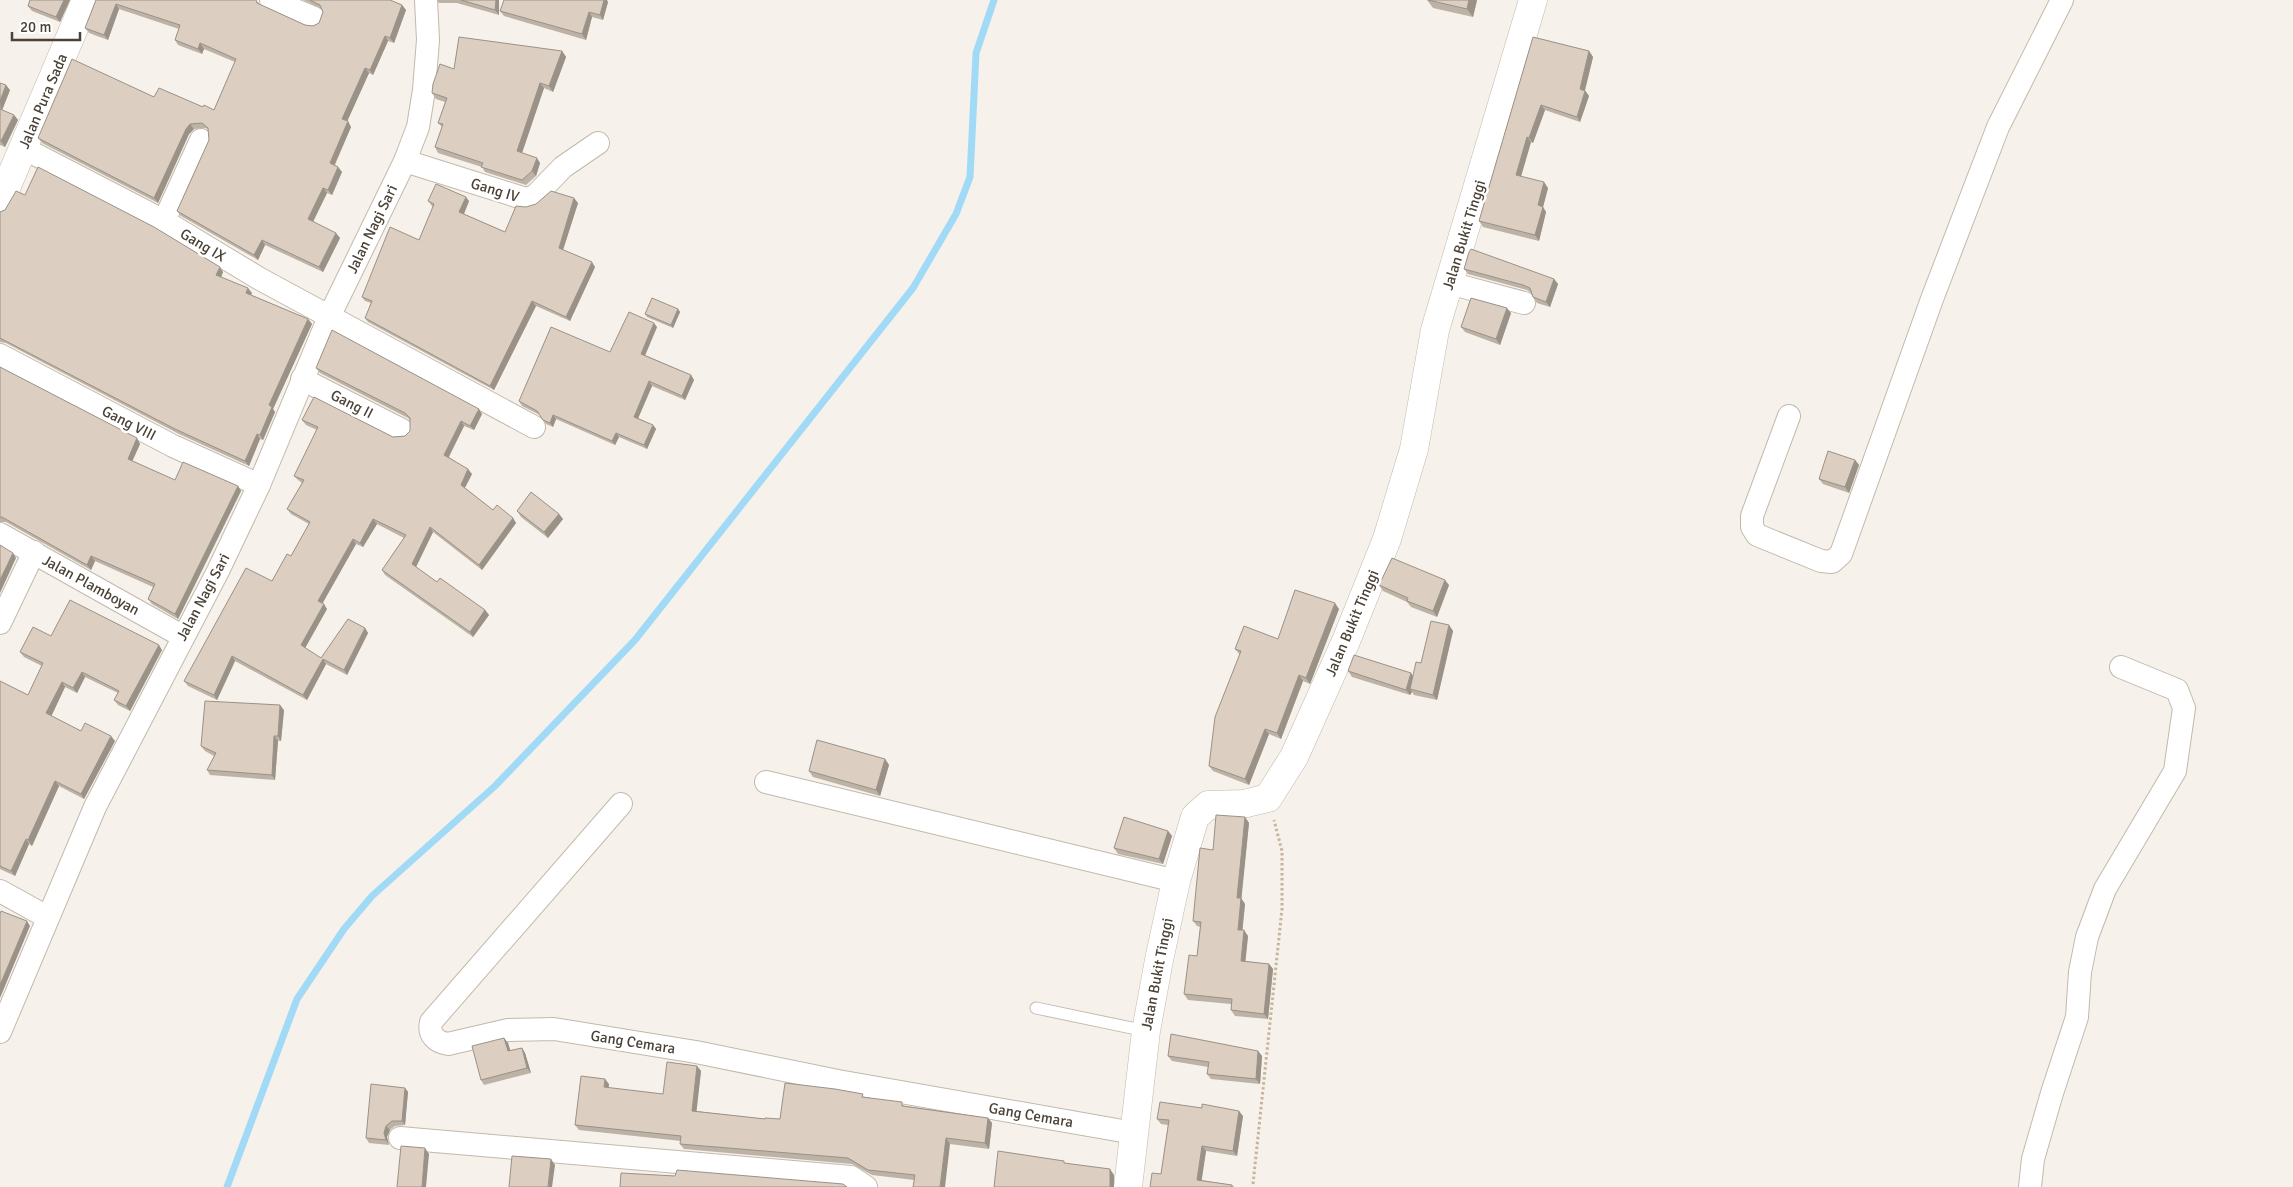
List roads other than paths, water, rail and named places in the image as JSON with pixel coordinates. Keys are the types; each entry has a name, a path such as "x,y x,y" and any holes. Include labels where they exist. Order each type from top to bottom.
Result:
{"street":[{"name":"Jalan Pura Sada","path":"0,202 31,150 86,0"},
{"path":"271,0 314,18"},
{"name":"Jalan Nagi Sari","path":"0,1032 95,807 182,636 218,571 259,485 329,317 405,161 418,127 424,90 428,40 426,0"},
{"name":"Jalan Bukit Tinggi","path":"1128,1187 1146,1032 1176,881 1195,817 1208,805 1243,804 1268,798 1294,757 1346,642 1387,538 1414,449 1435,330 1533,0"},
{"path":"1789,416 1752,516 1753,530 1757,535 1821,561 1832,562 1841,554 1932,299 1998,127 2062,0"},
{"path":"164,221 201,140"},
{"name":"Gang IV","path":"405,161 526,199 535,196 563,167 598,143"},
{"path":"31,150 123,209"},
{"name":"Gang IX","path":"31,150 164,221 260,279 329,317 534,427"},
{"path":"1449,283 1524,303"},
{"name":"Gang VIII","path":"0,355 173,446 259,485"},
{"name":"Gang II","path":"302,379 402,430"},
{"name":"Jalan Plamboyan","path":"0,534 182,636"},
{"path":"0,623 34,552"},
{"path":"2030,1187 2038,1140 2077,1017 2080,972 2087,937 2105,889 2175,771 2184,708 2182,698 2177,690 2121,666"},
{"path":"766,782 1176,881"},
{"name":"Gang Cemara","path":"621,804 431,1022 430,1028 433,1038 448,1044 508,1030 554,1029 696,1052 838,1081 1134,1134"},
{"path":"0,891 47,917"},
{"path":"400,1138 851,1177 866,1187"}],"lane":[{"path":"1036,1008 1146,1032"}],"waterway":[{"path":"227,1187 297,999 344,929 372,896 495,786 635,640 913,288 956,214 970,177 976,53 994,0"}]}
